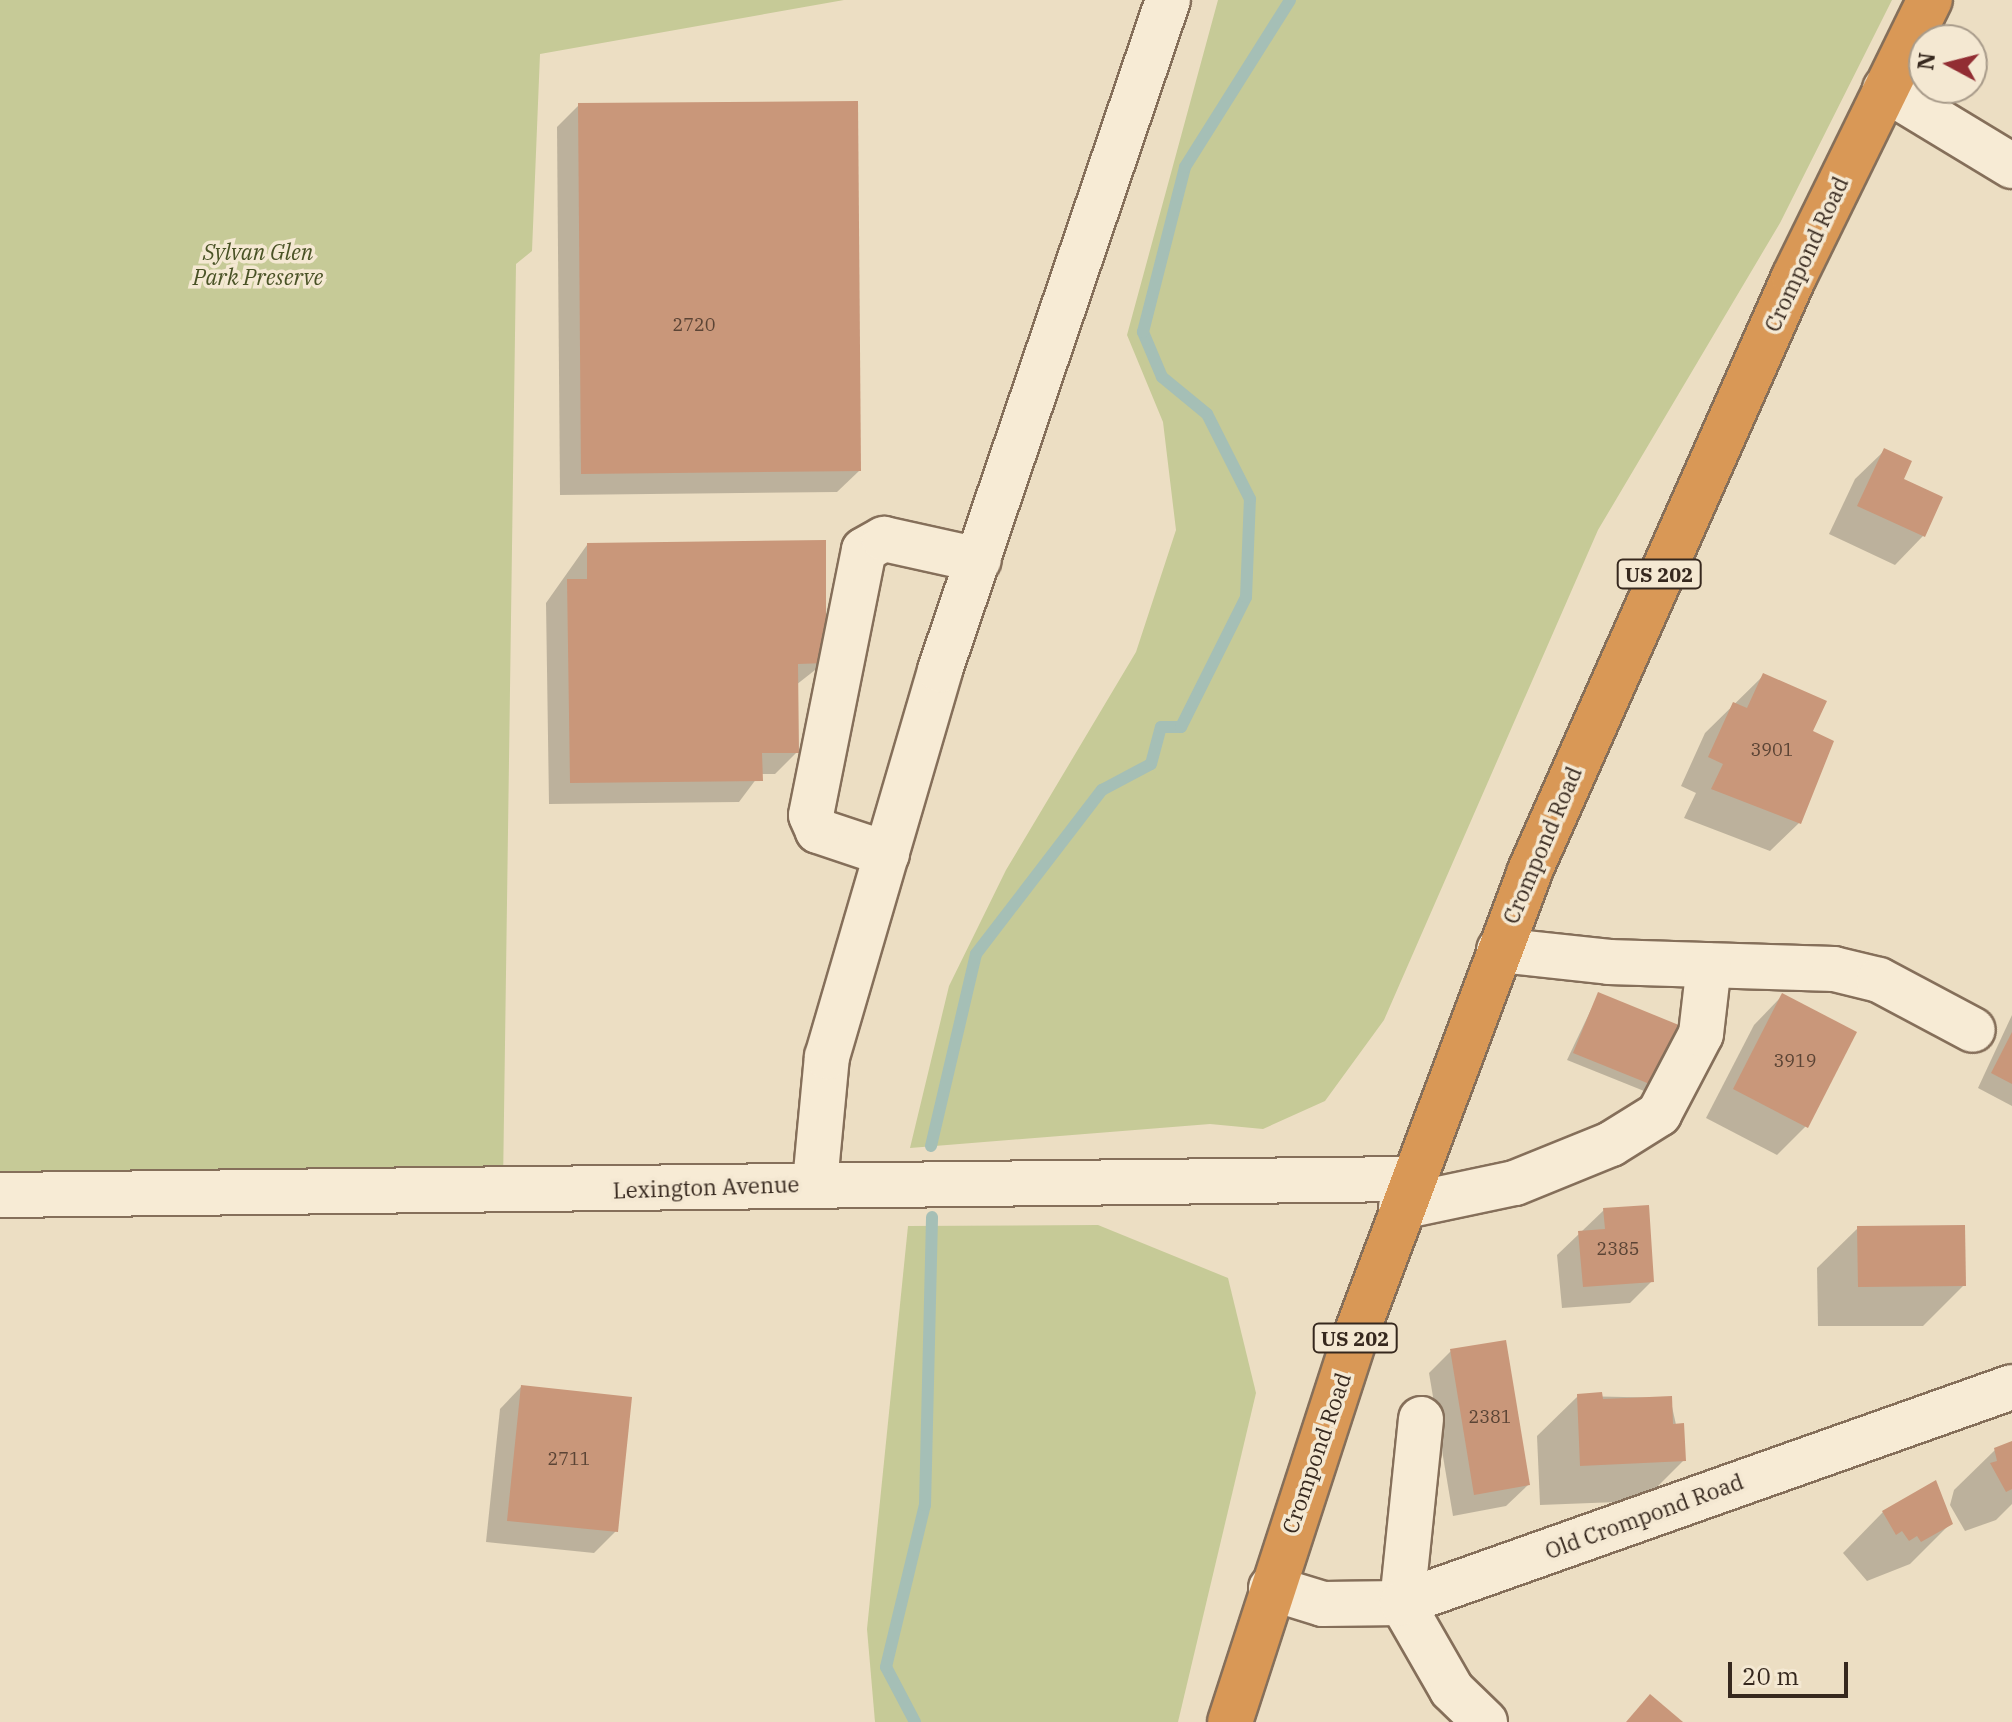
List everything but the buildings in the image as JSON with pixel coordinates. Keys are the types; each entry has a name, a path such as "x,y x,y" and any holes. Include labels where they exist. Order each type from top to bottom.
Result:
{"highway":[{"name":"Crompond Road","path":"1230,1722 1271,1588 1406,1193 1499,950 1662,568 1885,89 1930,0"}],"street":[{"path":"815,1183 827,1057 887,854 979,560 1168,0"},
{"path":"1885,89 2012,166"},
{"path":"887,854 818,831 811,815 864,550 884,539 979,560"},
{"path":"1499,950 1864,976 1973,1030"},
{"name":"Lexington Avenue","path":"0,1195 532,1194 815,1183 1406,1193 1515,1183 1611,1144 1659,1114 1701,1034 1709,965"},
{"name":"Old Crompond Road","path":"1271,1588 1323,1604 1402,1603 2012,1387"},
{"path":"1421,1419 1402,1603 1452,1690 1485,1722"}],"green space":[{"name":"Sylvan Glen Park Preserve","path":"0,0 844,0 540,54 532,251 516,264 503,1186 0,1193"},
{"path":"1218,0 1892,0 1780,223 1598,530 1384,1020 1325,1101 1263,1129 1210,1124 910,1148 949,986 1006,870 1136,652 1176,530 1163,422 1127,335"},
{"path":"1098,1225 1228,1278 1256,1393 1178,1722 875,1722 867,1629 908,1226"}],"waterway":[{"path":"931,1146 976,954 1102,790 1151,764 1161,727 1181,727 1246,597 1250,499 1207,414 1162,377 1143,332 1185,167 1290,0"},
{"path":"915,1722 886,1667 925,1505 932,1217"}]}
